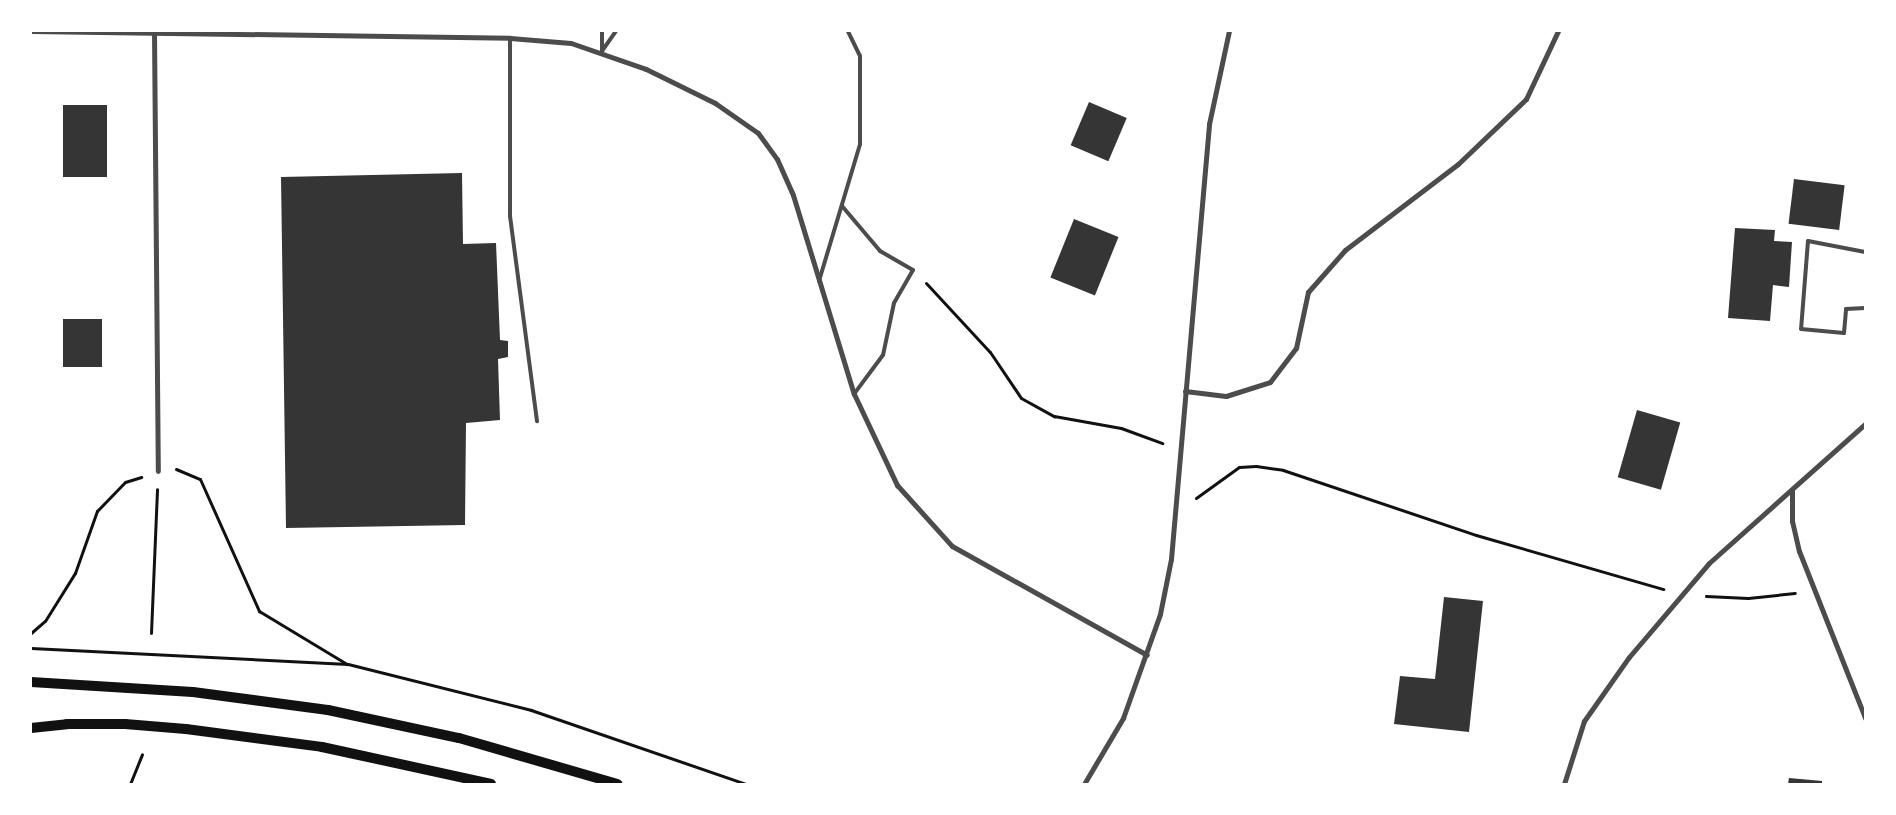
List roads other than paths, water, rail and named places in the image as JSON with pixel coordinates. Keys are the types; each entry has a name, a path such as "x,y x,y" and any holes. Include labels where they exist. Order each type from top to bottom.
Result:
{"main road":[{"path":"31,682 193,692 328,710 459,738 617,784"},
{"path":"31,728 67,724 125,724 186,729 322,747 447,772 491,784"}],"street":[{"path":"31,31 510,38 571,43 602,51 646,68 715,103 758,133 777,159 793,195 854,394 898,485 952,546 1147,655"},
{"path":"1084,784 1123,718 1160,614 1176,514 1209,124 1229,31"},
{"path":"1185,391 1226,396 1270,382 1296,348 1308,292 1344,250 1458,164 1526,99 1558,31"},
{"path":"154,32 158,471"},
{"path":"1564,784 1584,721 1629,657 1709,564 1865,424"},
{"path":"1792,490 1792,521 1799,552 1865,718"}],"lane":[{"path":"602,31 602,51"},
{"path":"602,51 616,31"},
{"path":"819,283 860,144 860,56 848,31"},
{"path":"510,38 510,216 537,421"},
{"path":"842,206 880,251 913,270 894,303 883,356 854,394"},
{"path":"1865,252 1808,241 1801,329 1844,334 1846,309 1865,308"}]}
